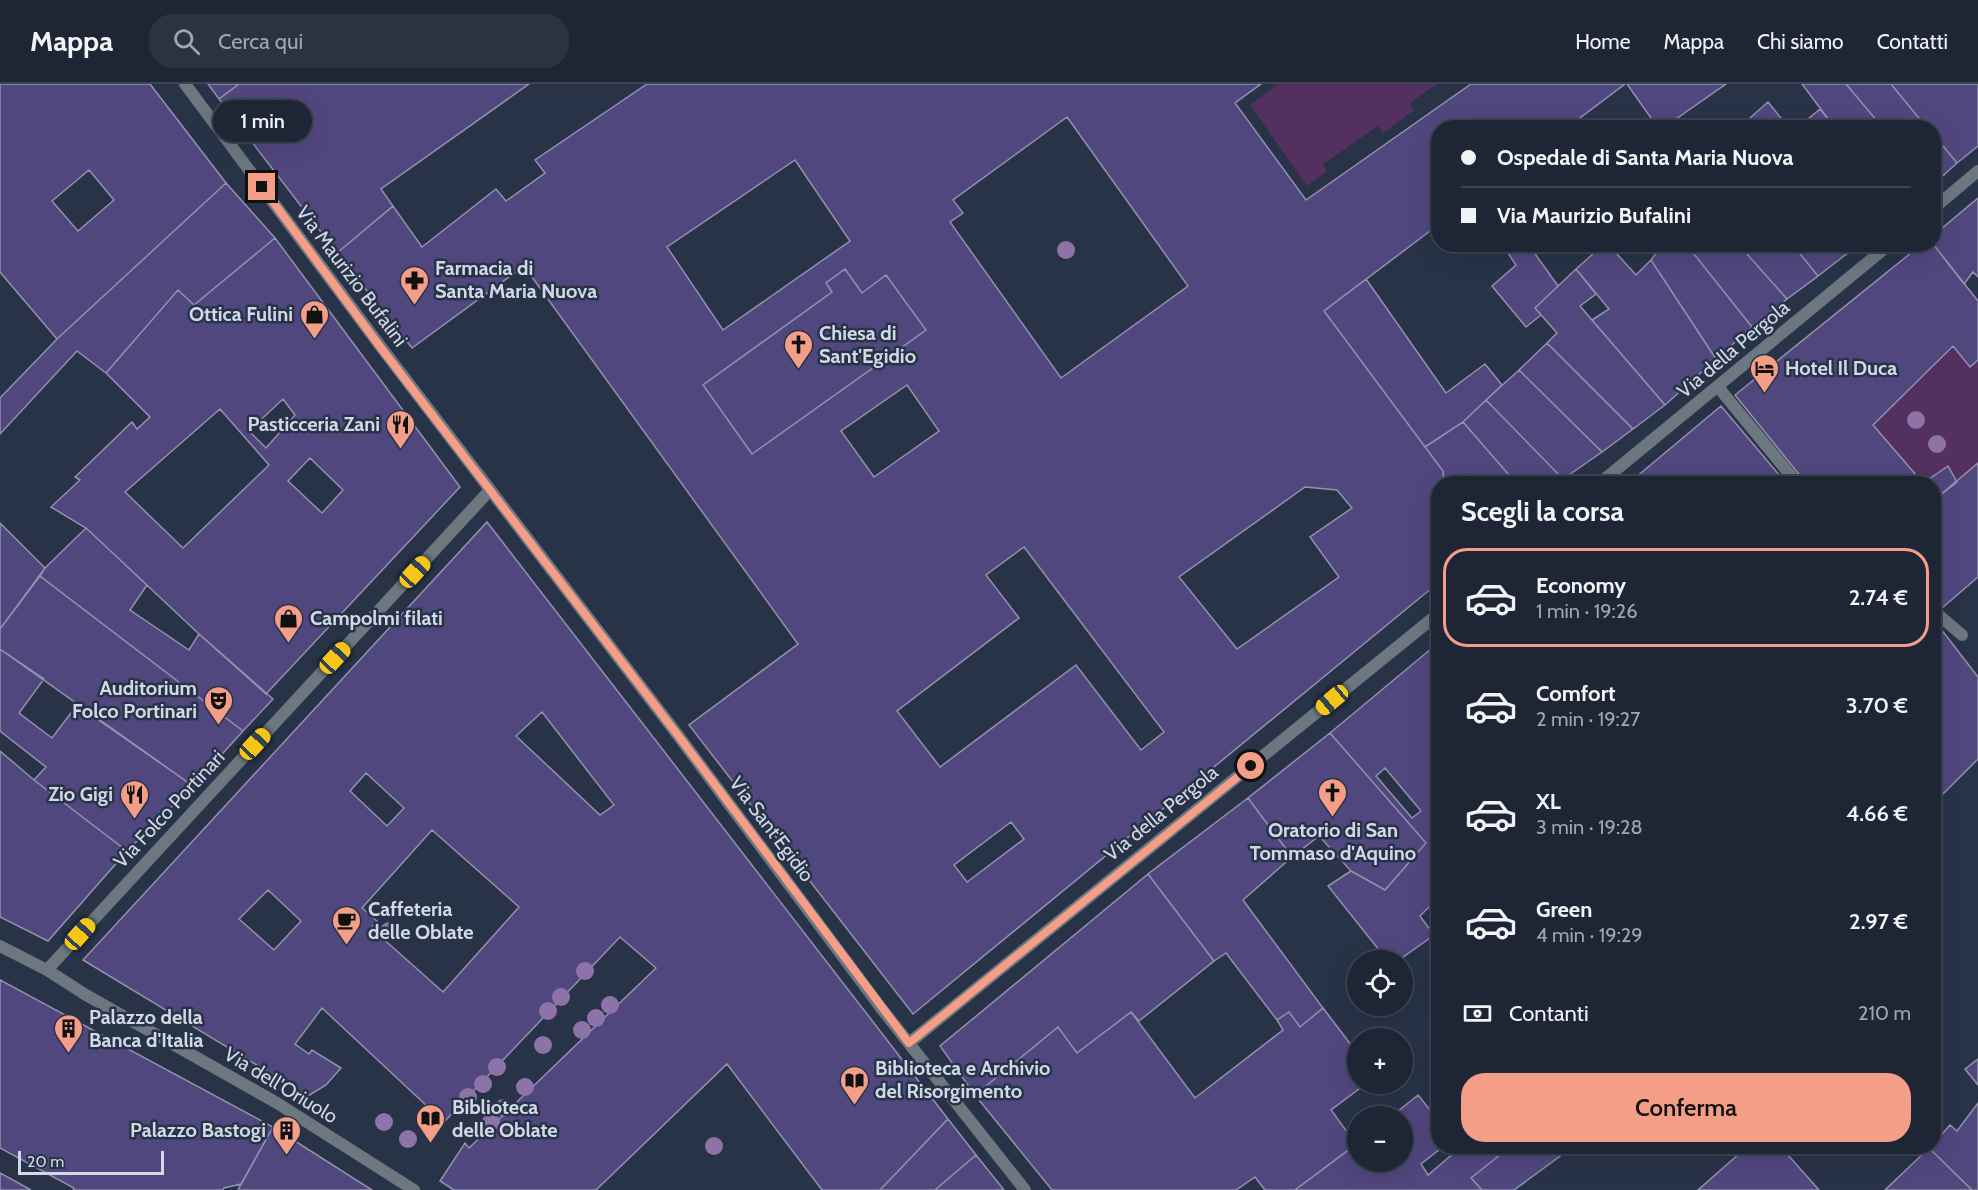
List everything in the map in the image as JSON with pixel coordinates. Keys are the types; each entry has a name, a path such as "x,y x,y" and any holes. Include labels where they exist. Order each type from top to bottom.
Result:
{"street":[{"name":"Via Maurizio Bufalini","path":"185,84 490,490"},
{"path":"1941,202 1978,171"},
{"name":"Via della Pergola","path":"1609,476 1880,252"},
{"path":"1718,387 1791,476"},
{"name":"Via Folco Portinari","path":"47,970 490,490"},
{"name":"Via Sant'Egidio","path":"490,490 909,1043 1025,1190"},
{"path":"1941,617 1962,635"},
{"name":"Via della Pergola","path":"909,1043 1431,620"},
{"name":"Via dell'Oriuolo","path":"0,946 47,970 86,995 277,1103 414,1190"}],"shaded area":[{"path":"1278,84 1437,84 1410,103 1414,110 1383,133 1378,126 1323,164 1327,171 1307,186 1250,105"},
{"path":"1953,346 1978,360 1978,463 1957,482 1947,466 1933,476 1917,476 1873,425"}],"building":[{"path":"0,84 150,84 226,183 57,339 0,272","holes":["89,170 114,200 78,231 52,201"]},
{"path":"208,84 239,84 219,99"},
{"path":"239,84 529,84 381,189 393,206 337,253 219,99"},
{"path":"647,84 1261,84 1235,103 1306,200 1471,84 1625,84 1577,120 1431,120 1431,230 1324,311 1443,471 1443,476 1431,476 1431,589 913,1014 689,725 798,644 524,266 412,348 337,253 393,206 422,247 496,189 506,201 545,173 535,160","holes":["1067,117 1188,286 1061,378 950,222 963,213 953,200","795,160 850,241 723,330 667,247","845,269 862,293 886,275 926,330 752,454 703,385 832,292 826,283","907,385 939,431 874,477 841,431","1305,487 1337,490 1352,508 1310,537 1339,577 1237,649 1179,577","1024,547 1164,732 1141,750 1076,665 940,767 897,711 1019,618 986,575","1011,822 1024,839 967,882 954,865"]},
{"path":"1627,84 1726,84 1674,120 1652,120"},
{"path":"1802,84 1846,84 1876,120 1829,120"},
{"path":"1846,84 1891,84 1920,120 1876,120"},
{"path":"1891,84 1978,84 1978,146 1957,163 1941,144 1941,120 1920,120"},
{"path":"1768,102 1783,120 1748,120"},
{"path":"1820,109 1829,120 1807,120"},
{"path":"1941,144 1957,163 1941,178"},
{"path":"226,183 275,238 194,305 178,290 106,373 77,351 0,434 0,398 57,339"},
{"path":"1978,198 1978,277 1973,272 1964,284 1939,252 1941,229"},
{"path":"275,238 460,487 266,694 86,528 51,507 80,480 75,477 132,422 137,429 150,417 106,373 178,290 194,305","holes":["283,399 295,415 266,448 249,431","220,409 269,465 183,548 125,492","310,458 343,490 322,513 288,481"]},
{"path":"1507,252 1534,252 1558,286 1535,308 1541,315 1526,327 1492,286 1516,265"},
{"path":"1595,252 1615,252 1636,275 1651,260 1716,359 1665,405 1592,320 1609,309 1576,269"},
{"path":"1657,252 1692,252 1752,327 1716,359 1651,260"},
{"path":"1692,252 1745,252 1787,299 1752,327"},
{"path":"1745,252 1798,252 1818,276 1787,299"},
{"path":"1798,252 1849,252 1818,276"},
{"path":"1912,252 1939,252 1978,301 1978,360 1970,367 1953,346 1873,425 1917,476 1800,476 1735,395"},
{"name":"Chiesa di Sant'Egidio","path":"845,269 862,293 886,275 926,330 752,454 703,385 832,292 826,283"},
{"path":"1576,269 1596,294 1580,306 1665,405 1633,429 1547,343 1557,333 1535,308"},
{"path":"1366,279 1446,393 1485,364 1502,385 1463,422 1425,447 1324,311"},
{"path":"1547,343 1633,429 1602,452 1519,370"},
{"path":"1519,370 1602,452 1567,476 1560,476 1486,400"},
{"path":"1486,400 1560,476 1510,476 1463,422"},
{"path":"1721,406 1780,476 1637,476"},
{"path":"1463,422 1510,476 1443,476 1443,471 1425,447"},
{"path":"1978,463 1978,577 1942,608 1941,607 1941,494"},
{"path":"1948,466 1957,482 1941,495 1941,476 1933,476"},
{"path":"487,522 948,1119 880,1190 822,1190 727,1064 596,1190 454,1190 440,1181 465,1143 469,1148 656,968 620,937 444,1122 322,1008 295,1044 309,1054 312,1050 341,1068 326,1085 308,1096 83,960","holes":["542,712 614,805 600,815 516,736","366,773 404,808 387,826 350,791","432,830 519,907 443,992 371,928 377,921 362,908","268,890 301,921 274,950 239,919"]},
{"path":"0,523 45,568 0,629"},
{"path":"86,528 147,585 130,610 189,650 199,634 273,699 243,731 40,576 45,568"},
{"path":"40,576 243,731 193,786 0,649 0,629"},
{"path":"1941,629 1978,677 1978,759 1941,796"},
{"path":"0,649 44,679 19,713 52,738 77,705 193,786 127,851 34,780 46,767 0,731"},
{"path":"1431,649 1431,905 1420,916 1431,931 1431,937 1413,950 1379,950 1328,886 1351,871 1385,890 1426,843 1330,733","holes":["1385,768 1421,811 1412,818 1376,776"]},
{"name":"Oratorio di San Tommaso d'Aquino","path":"1330,733 1426,843 1385,890 1351,871 1319,836 1292,857 1248,798"},
{"path":"0,751 127,851 48,941 0,917"},
{"path":"1248,798 1292,857 1243,900 1323,1008 1300,1027 1289,1012 1277,1020 1226,953 1214,961 1148,874"},
{"path":"1148,874 1214,961 1139,1021 1131,1012 1077,1053 1058,1027 975,1095 940,1046"},
{"name":"Palazzo della Banca d'Italia","path":"0,980 273,1127 241,1184 223,1190 73,1190 74,1188 0,1148"},
{"path":"1323,1008 1347,1040 1347,1094 1352,1094 1331,1110 1347,1132 1347,1151 1295,1190 1265,1190 1255,1177 1236,1190 1052,1190 975,1095 1058,1027 1077,1053 1131,1012 1195,1098 1283,1030 1277,1020 1289,1012 1300,1027"},
{"path":"1978,1059 1978,1085 1965,1069"},
{"path":"1418,1095 1431,1111 1431,1154 1434,1154 1421,1164 1428,1175 1453,1154 1501,1154 1471,1178 1482,1190 1295,1190 1347,1151 1347,1172 1413,1172 1413,1106 1404,1106"},
{"path":"1978,1103 1978,1190 1972,1190 1935,1154 1941,1154 1941,1135 1950,1125 1957,1131"},
{"path":"948,1119 976,1155 935,1190 880,1190"},
{"name":"Palazzo Bastogi","path":"273,1127 372,1190 238,1190"},
{"path":"1501,1154 1563,1154 1514,1190 1482,1190 1471,1178"},
{"path":"1739,1154 1787,1154 1819,1190 1698,1190"},
{"path":"1923,1154 1935,1154 1972,1190 1885,1190"},
{"path":"976,1155 1004,1190 935,1190"},
{"path":"0,1173 31,1190 0,1190"}],"place":[{"name":"Farmacia di Santa Maria Nuova","path":"414,306"},
{"name":"Ottica Fulini","path":"314,340"},
{"name":"Chiesa di Sant'Egidio","path":"798,370"},
{"name":"Hotel Il Duca","path":"1764,394"},
{"name":"Pasticceria Zani","path":"401,450"},
{"name":"Campolmi filati","path":"289,644"},
{"name":"Auditorium Folco Portinari","path":"218,726"},
{"name":"Oratorio di San Tommaso d'Aquino","path":"1333,818"},
{"name":"Zio Gigi","path":"134,820"},
{"name":"Caffeteria delle Oblate","path":"347,946"},
{"name":"Palazzo della Banca d'Italia","path":"68,1054"},
{"name":"Biblioteca e Archivio del Risorgimento","path":"854,1106"},
{"name":"Biblioteca delle Oblate","path":"431,1144"},
{"name":"Palazzo Bastogi","path":"287,1156"}],"route":[{"path":"262,187 381,348 677,734 909,1043 1251,766"}]}
